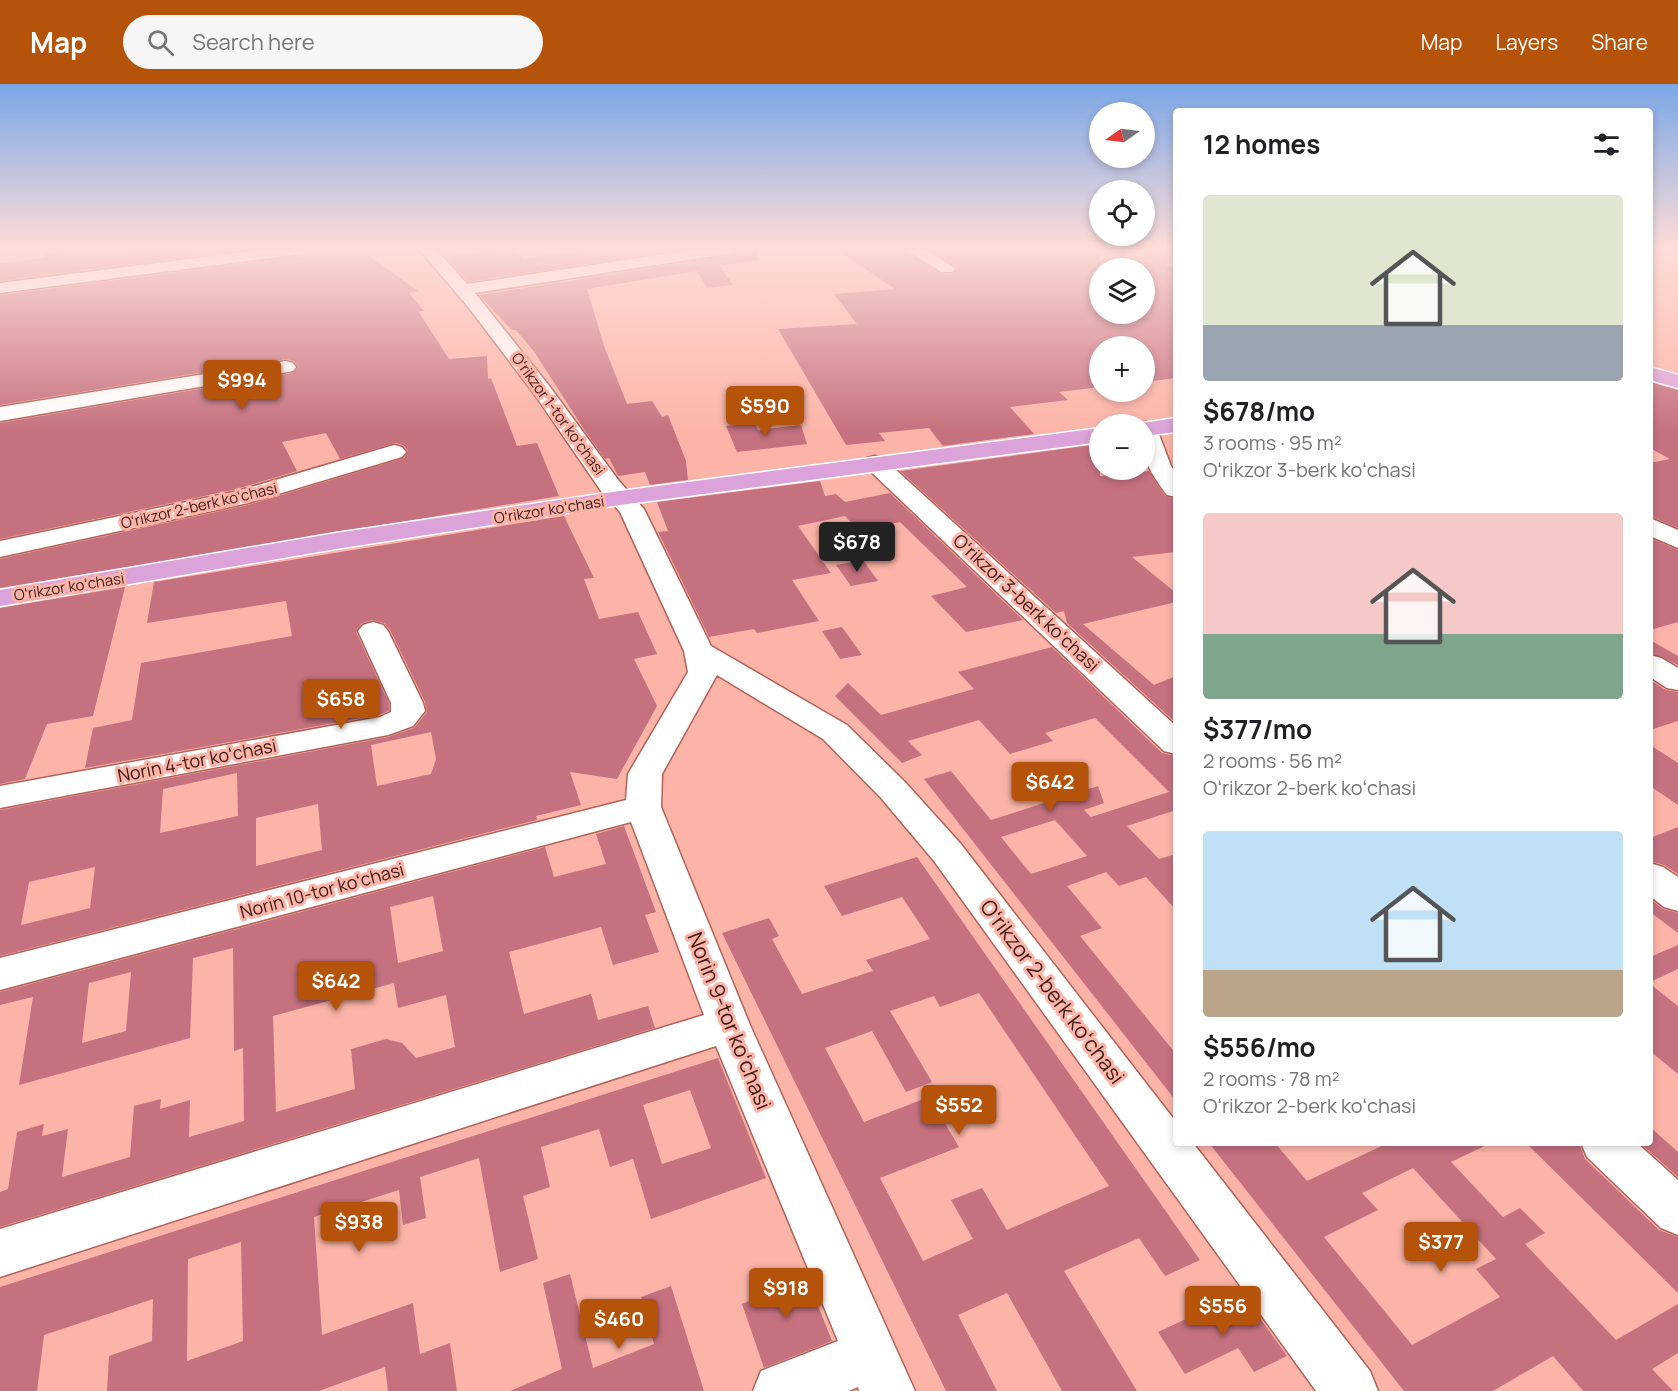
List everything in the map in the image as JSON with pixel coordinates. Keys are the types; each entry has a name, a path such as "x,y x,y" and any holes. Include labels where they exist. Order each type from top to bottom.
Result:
{"main road":[{"path":"1653,374 1678,382"},
{"path":"1155,428 1173,425"},
{"name":"Oʻrikzor koʻchasi","path":"0,598 336,541 620,498 1089,436"}],"street":[{"name":"Oʻrikzor 1-tor koʻchasi","path":"478,310 543,391 639,523 699,651"},
{"path":"0,414 286,367"},
{"name":"Oʻrikzor 2-berk koʻchasi","path":"0,549 239,498 394,452"},
{"path":"1155,458 1173,486"},
{"name":"Oʻrikzor 3-berk koʻchasi","path":"875,463 1173,741"},
{"path":"1653,528 1678,540"},
{"name":"Norin 4-tor koʻchasi","path":"0,797 388,725 402,719 409,711 407,703 373,631"},
{"name":"Oʻrikzor 2-berk koʻchasi","path":"699,651 835,732 893,790 947,852 1350,1391"},
{"name":"Norin 9-tor koʻchasi","path":"699,651 703,672 645,774 644,807 729,1025 879,1373"},
{"path":"1653,666 1678,681"},
{"name":"Norin 10-tor koʻchasi","path":"0,974 644,807"},
{"path":"1653,878 1678,897"},
{"path":"0,1253 729,1025"},
{"path":"1607,1146 1678,1212"},
{"path":"781,1391 879,1373"}],"building":[{"path":"0,310 423,310 418,311 449,359 487,356 488,379 491,378 517,446 537,443 559,496 0,588 0,559 248,505 404,458 408,451 403,445 395,443 340,459 326,433 282,442 297,471 233,490 0,539 0,423 293,373 298,367 294,361 286,359 0,405"},
{"path":"493,310 593,310 604,346 627,404 652,401 662,417 668,415 686,461 688,480 650,485 645,472 618,476 609,458 605,459 585,431 535,353 516,330 512,330"},
{"path":"846,310 1089,310 1089,324 1155,324 1155,310 1173,310 1173,378 1155,381 1155,336 1089,336 1089,388 1059,392 1068,400 1010,407 1034,434 943,446 929,428 879,433 885,441 846,445 778,329 857,324"},
{"path":"1653,383 1678,390 1678,528 1653,517 1653,462 1670,459 1653,450"},
{"path":"755,423 758,430 801,425 807,444 737,452 726,426"},
{"path":"1089,445 1089,480 1155,480 1165,496 1173,498 1173,552 1132,557 1173,591 1173,603 1083,624 1154,685 1173,677 1173,720 1067,623 1064,611 1056,613 900,471"},
{"path":"820,481 825,496 836,494 845,502 890,493 1023,620 966,632 931,596 967,587 900,522 859,531 845,516 798,526 831,573 792,580 819,621 757,633 754,629 709,637 658,532 668,531 657,502"},
{"path":"564,516 594,578 584,579 599,619 638,612 657,654 634,659 657,706 617,779 570,772 581,805 536,816 537,820 0,956 0,810 388,737 414,728 427,712 425,702 390,630 384,623 372,620 361,624 356,632 389,703 389,711 379,715 85,768 93,728 132,720 141,663 292,636 286,601 147,623 154,582","holes":["431,732 436,759 431,774 377,786 371,745","237,773 238,816 160,833 163,789","318,804 322,850 256,866 256,818","95,867 90,908 21,925 29,882"]},
{"path":"1653,539 1678,550 1678,622 1653,629"},
{"path":"863,560 878,581 851,586 836,565"},
{"path":"125,587 93,716 47,724 25,779 0,784 0,608"},
{"path":"842,627 862,655 840,659 822,631"},
{"path":"1653,642 1678,656 1678,665 1653,654"},
{"path":"1052,647 1162,753 1173,755 1173,811 1127,826 1159,859 1173,855 1173,907 1146,877 1119,886 1106,872 1067,886 1102,928 1080,936 1173,1050 1173,1097 924,779 951,771 991,820 1098,786 1104,803 1084,810 1091,817 1169,792 1095,718 1045,733 1053,741 1010,754 979,720 908,741 922,755 902,763 835,696 848,683 881,715 974,689 958,672","holes":["1055,820 1087,856 1031,874 1001,837"]},
{"path":"1653,682 1666,690 1678,692 1678,721 1653,729"},
{"path":"1653,747 1678,763 1678,805 1653,788"},
{"path":"624,826 656,912 645,915 659,952 613,965 601,927 509,952 524,1014 591,994 598,1020 648,1006 655,1028 0,1227 0,1192 8,1189 17,1132 44,1124 42,1136 68,1129 62,1177 130,1157 134,1106 161,1099 160,1109 190,1100 189,1137 244,1121 243,1048 234,1051 233,948 193,958 190,1038 19,1085 33,997 0,1005 0,992 545,847 554,877 606,864 596,834","holes":["433,896 443,951 398,963 390,907","131,972 126,1031 82,1043 89,983","394,983 398,1008 446,995 455,1047 416,1058 402,1043 386,1039 351,1049 355,1089 276,1112 273,1016"]},
{"path":"1678,827 1678,874 1664,865 1653,862 1653,837"},
{"path":"917,857 1200,1260 1165,1276 1139,1238 1064,1271 1137,1391 1062,1391 1007,1293 958,1315 997,1391 946,1391 722,933 769,918 779,936 772,939 802,994 873,971 866,960 930,939 902,897 842,916 824,886","holes":["979,993 1109,1186 1007,1230 982,1188 951,1200 973,1239 923,1261 880,1178 959,1147 929,1097 864,1122 825,1048 872,1031 906,1092 932,1082 890,1011 934,996 940,1007"]},
{"path":"1653,901 1663,909 1678,913 1678,933 1653,914"},
{"path":"1678,945 1678,969 1653,981 1653,956"},
{"path":"1653,986 1678,1006 1678,1074 1653,1053"},
{"path":"718,1058 766,1178 651,1219 633,1159 610,1167 599,1129 541,1147 550,1187 523,1196 538,1259 500,1272 479,1158 420,1177 426,1218 403,1225 399,1190 314,1217 322,1335 413,1303 420,1354 450,1343 457,1391 388,1391 385,1367 319,1391 107,1391 109,1356 152,1341 153,1299 44,1335 37,1391 0,1391 0,1287","holes":["690,1090 711,1148 662,1164 643,1105","241,1242 243,1341 187,1361 188,1259"]},
{"path":"1653,1130 1678,1152 1678,1177 1643,1146 1653,1146"},
{"path":"1211,1146 1278,1146 1307,1181 1382,1146 1485,1146 1451,1162 1503,1217 1520,1208 1545,1233 1525,1244 1616,1340 1678,1304 1678,1353 1652,1369 1673,1391 1583,1391 1553,1356 1493,1391 1404,1391","holes":["1413,1168 1496,1259 1476,1269 1500,1297 1412,1345 1324,1237 1378,1210 1362,1193"]},
{"path":"1529,1146 1580,1146 1585,1159 1659,1230 1678,1237 1678,1293"},
{"path":"803,1268 832,1341 764,1368 742,1304 761,1296 757,1285"},
{"path":"570,1274 593,1368 654,1344 641,1297 671,1286 704,1391 510,1391 562,1369 543,1283"},
{"path":"1242,1293 1287,1356 1254,1372 1238,1348 1185,1374 1158,1332"}]}
